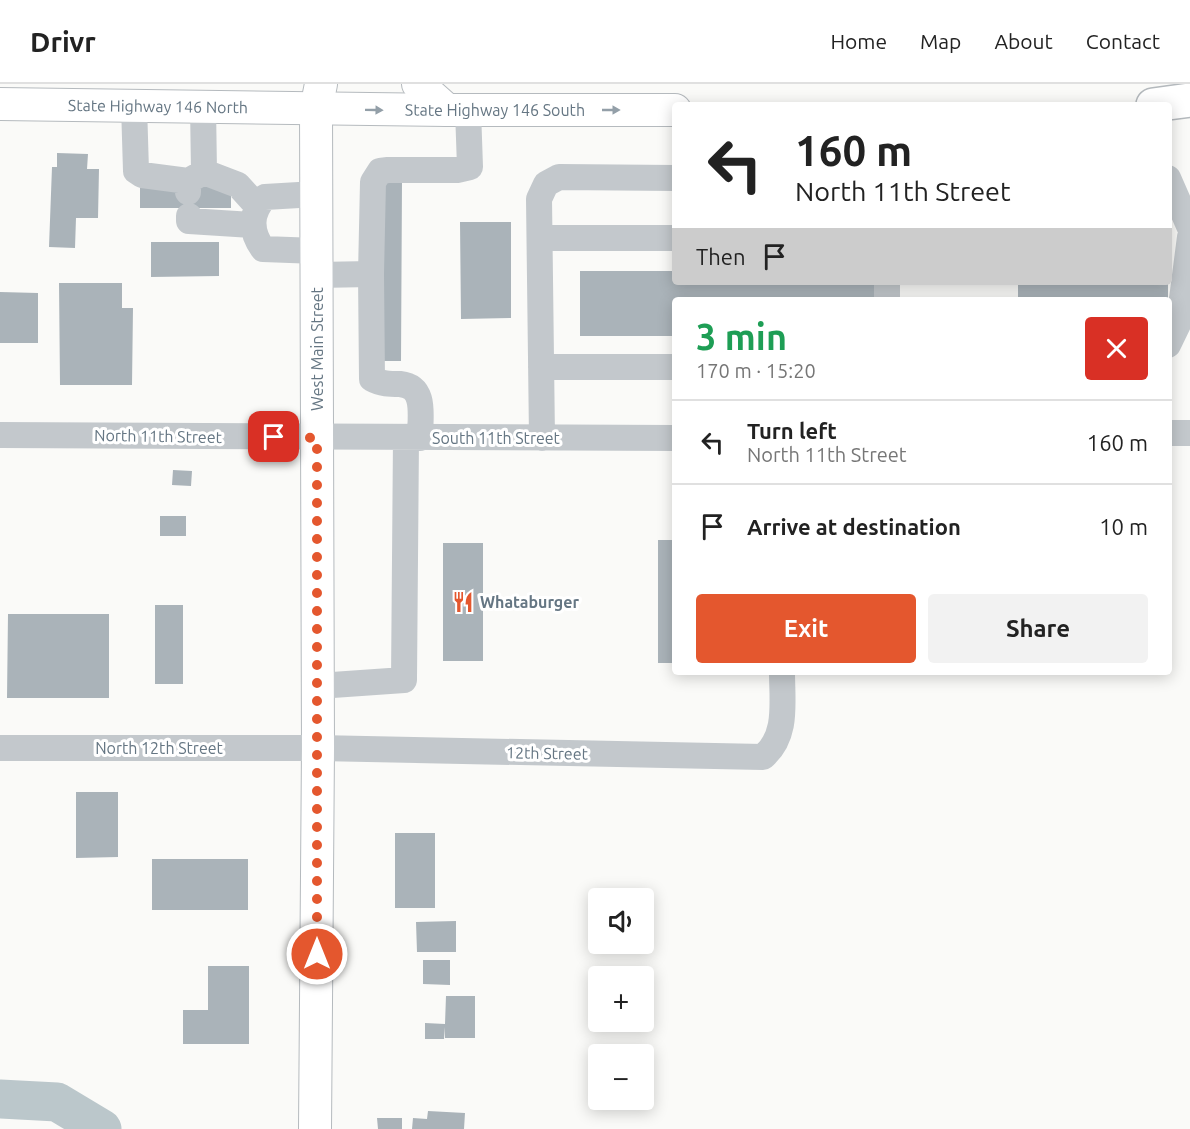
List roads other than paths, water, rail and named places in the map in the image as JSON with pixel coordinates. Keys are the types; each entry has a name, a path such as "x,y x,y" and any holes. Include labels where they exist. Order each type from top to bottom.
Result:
{"highway":[{"path":"1172,102 1190,100"}],"main road":[{"path":"418,84 458,110"},
{"name":"State Highway 146 South","path":"314,92 458,110 672,110"},
{"name":"State Highway 146 North","path":"0,104 134,105 314,92"},
{"name":"West Main Street","path":"314,92 317,263 318,686 315,1129"},
{"path":"1172,113 1190,114"}],"street":[{"path":"200,99 189,221 255,215"},
{"path":"134,105 136,171 142,175 192,190 238,185 255,215 262,249 371,274"},
{"path":"318,686 404,680 413,438 420,399 412,386 378,383 372,379 373,182 380,171 457,170 470,167 458,110"},
{"path":"542,438 539,199 546,184 559,177 672,178"},
{"path":"1172,187 1190,228"},
{"path":"255,215 265,197 316,194"},
{"path":"1172,337 1179,322 1190,237"},
{"path":"540,238 672,238"},
{"path":"541,367 672,367"},
{"path":"1172,433 1190,433"},
{"name":"North 11th Street","path":"0,435 317,438"},
{"name":"South 11th Street","path":"317,438 672,438"},
{"name":"12th Street","path":"318,747 763,758 773,748 782,728 782,675"},
{"name":"North 12th Street","path":"0,748 318,747"}],"waterway":[{"path":"0,1099 57,1102 102,1129"}],"place":[{"name":"Whataburger","path":"463,602"}]}
